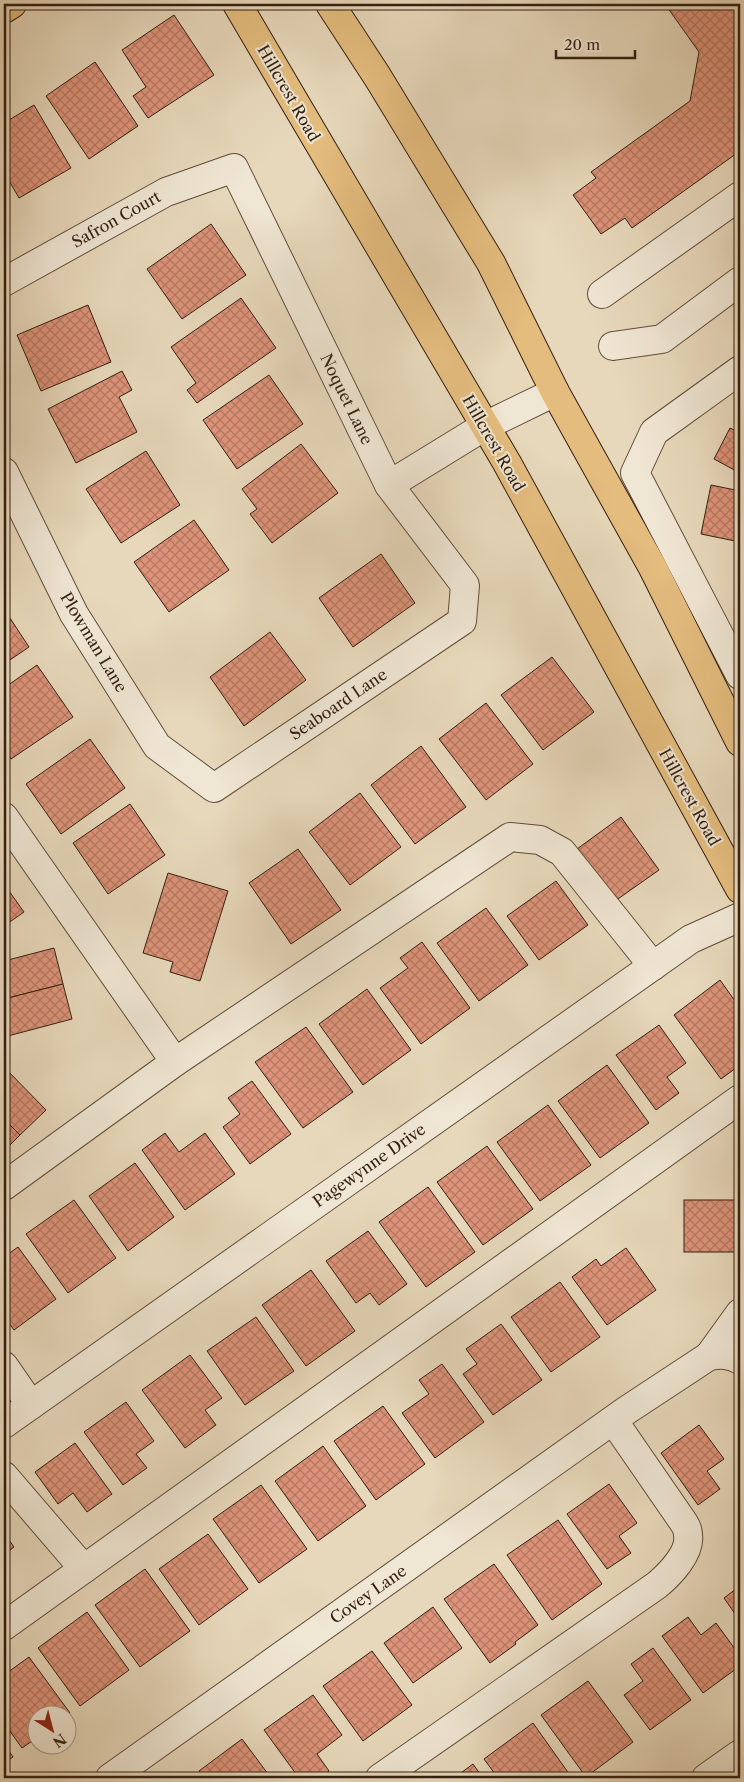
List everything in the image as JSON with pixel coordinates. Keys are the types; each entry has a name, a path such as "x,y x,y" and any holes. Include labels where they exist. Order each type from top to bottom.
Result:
{"main road":[{"path":"4,9 12,4"},
{"name":"Hillcrest Road","path":"237,4 507,464 740,888"},
{"path":"330,4 377,76 491,263 555,392 653,568 740,742"}],"street":[{"name":"Safron Court","path":"4,282 166,192 234,168"},
{"name":"Noquet Lane","path":"234,168 389,485 464,585 462,621"},
{"path":"602,294 740,196"},
{"path":"613,346 662,339 740,281"},
{"path":"740,370 654,432 635,473 740,675"},
{"path":"389,485 485,426 555,392"},
{"name":"Plowman Lane","path":"4,472 74,614 158,746 214,788"},
{"name":"Seaboard Lane","path":"214,788 462,621"},
{"path":"4,817 175,1062"},
{"path":"4,1186 175,1062 510,837 540,840 562,852 653,966"},
{"name":"Pagewynne Drive","path":"4,1424 691,939 740,917"},
{"path":"4,1626 740,1099"},
{"path":"709,1356 740,1313"},
{"path":"709,1356 722,1354 734,1356 740,1360"},
{"name":"Covey Lane","path":"110,1778 620,1415 709,1356"},
{"path":"4,1366 30,1405"},
{"path":"380,1778 657,1585 669,1575 678,1562 687,1547 688,1535 684,1523 620,1415"},
{"path":"4,1476 84,1569"},
{"path":"706,1778 740,1754"}],"building":[{"path":"665,4 740,4 740,151 632,228 625,218 601,234 573,195 596,178 591,172 690,101 699,52"},
{"path":"174,15 214,75 148,118 133,96 146,87 122,50"},
{"path":"95,62 138,126 89,159 46,96"},
{"path":"34,105 71,168 19,198 4,172 4,123"},
{"path":"211,224 246,275 182,319 147,269"},
{"path":"241,298 276,348 197,403 187,390 196,383 171,347"},
{"path":"88,305 111,362 41,391 17,335"},
{"path":"122,371 132,390 119,397 137,432 76,463 48,409"},
{"path":"269,375 303,424 237,469 203,420"},
{"path":"730,428 740,433 740,473 714,459"},
{"path":"301,444 338,493 272,543 250,514 257,509 242,489"},
{"path":"146,451 180,505 121,543 86,489"},
{"path":"711,485 740,491 740,542 701,534"},
{"path":"194,520 229,570 169,612 134,562"},
{"path":"381,554 415,603 353,647 319,598"},
{"path":"4,609 29,647 4,664"},
{"path":"270,632 306,680 244,726 210,677"},
{"path":"552,657 594,712 543,750 501,695"},
{"path":"37,665 73,717 11,759 4,749 4,688"},
{"path":"486,703 533,764 486,800 439,739"},
{"path":"90,739 125,788 61,834 26,784"},
{"path":"421,746 466,807 415,844 371,785"},
{"path":"360,793 401,847 350,885 309,832"},
{"path":"130,804 165,855 108,894 73,843"},
{"path":"621,817 659,870 615,901 577,849"},
{"path":"298,849 341,910 291,944 249,883"},
{"path":"168,873 228,891 200,981 170,972 173,962 143,953"},
{"path":"556,881 588,925 539,960 507,916"},
{"path":"4,884 24,912 4,926"},
{"path":"486,908 528,965 479,1001 437,943"},
{"path":"422,942 470,1008 421,1044 380,988 408,968 400,958"},
{"path":"54,948 63,984 4,999 4,961"},
{"path":"720,980 740,1008 740,1065 721,1079 674,1015"},
{"path":"63,984 72,1019 4,1037 4,999"},
{"path":"367,989 411,1050 363,1085 319,1024"},
{"path":"659,1025 686,1063 667,1077 679,1093 656,1110 616,1055"},
{"path":"306,1027 353,1092 303,1128 255,1062"},
{"path":"607,1065 649,1123 600,1158 558,1101"},
{"path":"4,1067 46,1110 20,1135 4,1119"},
{"path":"252,1081 291,1134 250,1164 223,1127 240,1114 228,1098"},
{"path":"548,1105 591,1165 540,1201 497,1142"},
{"path":"4,1119 20,1135 4,1151"},
{"path":"165,1133 179,1152 205,1133 235,1174 185,1210 142,1150"},
{"path":"487,1146 533,1209 483,1245 437,1182"},
{"path":"135,1163 174,1217 128,1251 89,1196"},
{"path":"428,1187 475,1252 426,1287 379,1222"},
{"path":"74,1200 116,1258 68,1293 26,1234"},
{"path":"684,1200 740,1200 740,1252 684,1252"},
{"path":"368,1231 407,1284 379,1305 370,1293 356,1303 326,1261"},
{"path":"18,1247 56,1299 14,1330 4,1316 4,1282 6,1281 4,1278 4,1257"},
{"path":"626,1248 656,1290 607,1325 572,1277 596,1259 601,1266"},
{"path":"311,1270 355,1331 306,1366 262,1305"},
{"path":"560,1282 600,1337 551,1372 511,1317"},
{"path":"256,1317 294,1371 245,1405 207,1351"},
{"path":"501,1324 542,1380 493,1415 463,1374 477,1364 466,1349"},
{"path":"190,1355 222,1398 205,1410 216,1425 185,1448 142,1390"},
{"path":"442,1364 484,1422 435,1458 402,1413 429,1394 419,1380"},
{"path":"126,1402 154,1441 136,1454 147,1468 123,1485 84,1432"},
{"path":"383,1406 425,1464 376,1500 334,1441"},
{"path":"699,1425 724,1459 707,1471 720,1489 698,1505 661,1453"},
{"path":"75,1443 112,1494 87,1512 73,1493 58,1504 35,1472"},
{"path":"323,1446 366,1506 318,1541 275,1481"},
{"path":"609,1484 637,1523 619,1536 631,1553 607,1569 567,1514"},
{"path":"261,1485 307,1549 259,1583 213,1519"},
{"path":"558,1520 602,1584 552,1620 507,1555"},
{"path":"4,1533 14,1547 4,1555"},
{"path":"208,1534 248,1589 199,1625 159,1569"},
{"path":"494,1564 538,1625 490,1663 444,1599"},
{"path":"145,1569 190,1631 140,1667 95,1605"},
{"path":"740,1586 740,1621 724,1598"},
{"path":"433,1607 462,1648 413,1683 384,1643"},
{"path":"87,1612 129,1670 80,1706 38,1648"},
{"path":"688,1617 701,1635 716,1623 740,1656 740,1666 703,1693 662,1636"},
{"path":"653,1648 691,1700 650,1730 624,1695 643,1681 631,1664"},
{"path":"372,1651 412,1705 363,1741 323,1686"},
{"path":"29,1657 63,1704 28,1704 28,1744 22,1748 4,1723 4,1675"},
{"path":"588,1681 633,1742 586,1777 541,1715"},
{"path":"313,1695 342,1735 317,1754 329,1771 319,1778 299,1778 264,1730"},
{"path":"533,1723 572,1778 498,1778 484,1759"},
{"path":"242,1739 271,1778 204,1778 199,1771"},
{"path":"4,1744 13,1757 4,1763"},
{"path":"473,1764 483,1778 454,1778"}]}
